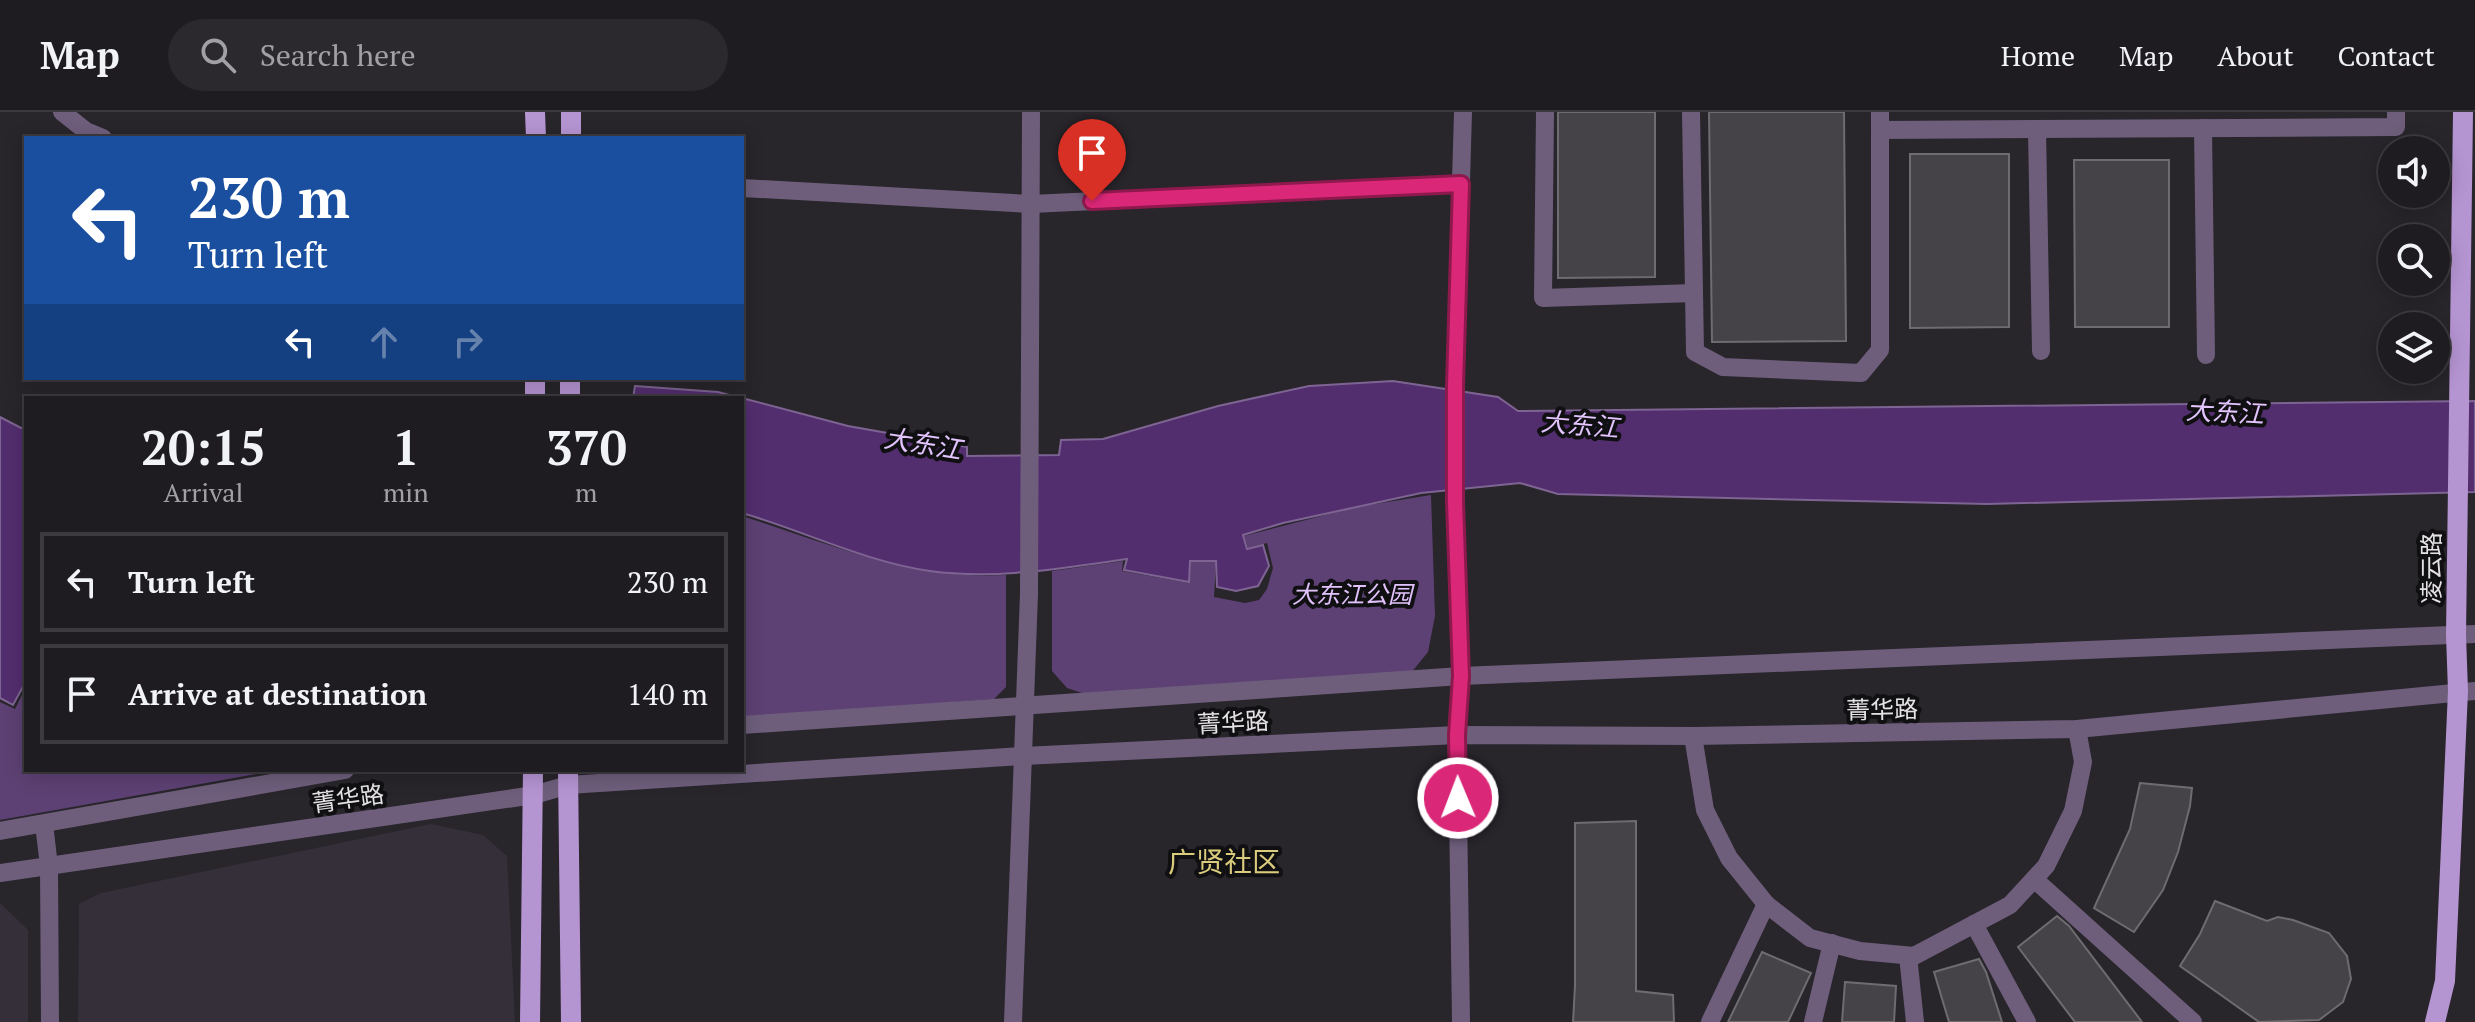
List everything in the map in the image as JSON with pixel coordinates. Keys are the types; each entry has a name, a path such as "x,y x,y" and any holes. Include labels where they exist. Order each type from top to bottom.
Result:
{"main road":[{"path":"535,112 536,136"},
{"path":"571,112 571,136"},
{"name":"凌云路","path":"2435,1022 2445,981 2467,691 2458,494 2463,112"},
{"path":"530,1022 533,772"},
{"path":"568,778 571,1022"}],"street":[{"path":"62,112 86,131 98,136"},
{"path":"1013,1022 1029,594 1031,112"},
{"path":"1461,1022 1457,735 1461,676 1455,386 1463,112"},
{"path":"1545,112 1543,298 1694,293"},
{"path":"1691,112 1695,352 1723,367 1861,373 1880,350 1880,121 2037,129 2115,120 2203,128 2275,120 2396,127 2396,112"},
{"path":"2203,128 2206,355"},
{"path":"2037,129 2041,351"},
{"path":"744,188 1031,204 1461,184"},
{"path":"744,725 1461,676 2466,634"},
{"name":"菁华路","path":"744,769 1457,735 1693,736 2077,729 2467,691"},
{"path":"1693,736 1705,810 1729,858 1766,904 1810,938 1860,951 1914,956 2010,905 2046,866 2073,811 2083,762 2077,729"},
{"path":"0,831 334,772"},
{"name":"菁华路","path":"0,873 534,795 568,778 692,772"},
{"path":"44,824 49,866 50,1022"},
{"path":"2034,879 2193,1022"},
{"path":"1710,1022 1766,904"},
{"path":"1974,924 2027,1022"},
{"path":"1813,1022 1832,943"},
{"path":"1908,956 1915,1022"}],"shaded area":[{"path":"431,824 483,835 507,856 515,1022 78,1022 79,904 101,893"},
{"path":"0,903 28,930 28,1022 0,1022"}],"green space":[{"name":"大东江公园","path":"1431,495 1435,616 1428,652 1411,673 1088,695 1067,688 1052,671 1052,571 1123,561 1122,571 1189,583 1190,561 1216,562 1214,597 1245,603 1259,600 1267,589 1273,568 1267,543 1248,548 1244,536 1356,507"},
{"path":"744,517 904,566 971,575 1006,575 1006,687 994,699 744,718"},
{"path":"24,691 24,772 268,772 0,820 0,702 15,709"}],"water":[{"name":"大东江","path":"1393,381 1498,397 1518,411 2475,401 2475,492 1987,504 1558,494 1520,483 1421,493 1283,523 1243,535 1247,549 1263,545 1269,566 1258,586 1236,591 1217,587 1216,561 1190,561 1189,582 1124,570 1127,559 1004,574 930,571 882,561 744,514 744,399 848,426 967,447 967,456 1059,455 1061,440 1103,439 1218,406 1309,386"},
{"path":"635,386 718,392 733,396 633,396"},
{"path":"0,417 24,427 24,685 13,705 0,698"}],"building":[{"path":"1558,112 1655,112 1655,277 1558,278"},
{"path":"1709,112 1844,112 1846,341 1712,342"},
{"path":"1910,154 2009,154 2009,327 1910,328"},
{"path":"2074,160 2169,160 2169,327 2075,327"},
{"path":"2140,783 2192,788 2178,852 2163,890 2134,932 2094,908 2130,829"},
{"path":"1636,821 1636,991 1673,995 1674,1022 1573,1022 1575,823"},
{"path":"2215,901 2267,921 2278,917 2329,933 2347,956 2351,979 2343,1002 2319,1020 2259,1022 2180,966 2200,934"},
{"path":"2057,916 2069,926 2142,1022 2075,1022 2018,947"},
{"path":"1762,952 1811,973 1788,1022 1728,1022"},
{"path":"1979,959 2002,1022 1949,1022 1934,972"},
{"path":"1845,982 1896,986 1894,1022 1842,1022"}],"district":[{"name":"广贤社区","path":"1224,861"}],"route":[{"path":"1092,201 1461,184 1455,386 1461,676 1457,735 1458,798"}]}
